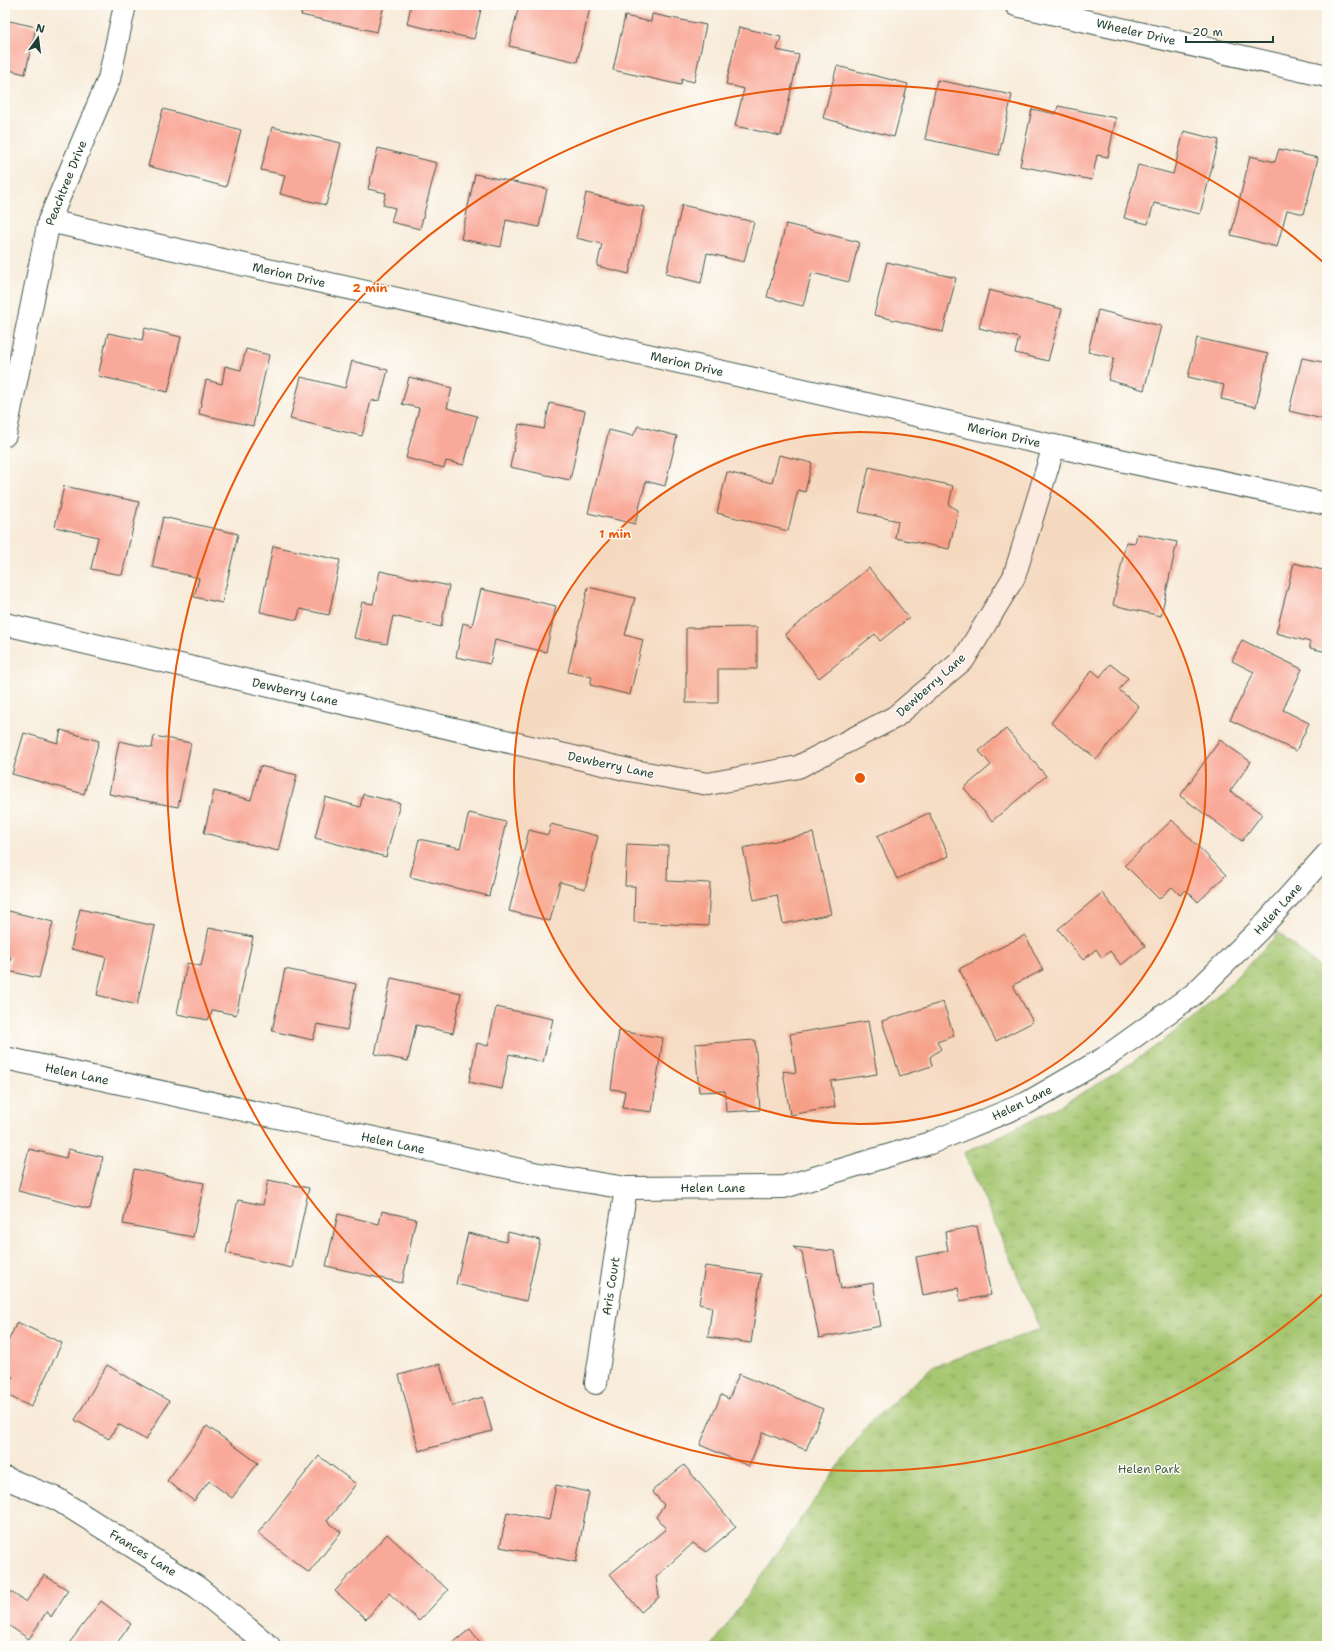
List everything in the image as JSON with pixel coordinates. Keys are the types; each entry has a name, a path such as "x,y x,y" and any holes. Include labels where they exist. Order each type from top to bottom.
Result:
{"street":[{"name":"Peachtree Drive","path":"5,436 49,221 109,79 125,5"},
{"name":"Wheeler Drive","path":"1020,5 1327,76"},
{"name":"Merion Drive","path":"49,221 1054,446 1327,504"},
{"name":"Dewberry Lane","path":"5,624 629,770 708,784 798,767 895,717 964,659 1014,577 1054,446"},
{"name":"Helen Lane","path":"5,1058 526,1172 626,1188 784,1187 930,1143 1027,1103 1103,1059 1194,994 1259,930 1327,854"},
{"name":"Aris Court","path":"596,1383 626,1188"},
{"name":"Frances Lane","path":"5,1478 57,1499 198,1587 269,1646"}],"green space":[{"name":"Helen Park","path":"1279,933 1327,974 1327,1646 712,1646 869,1423 934,1366 1041,1329 964,1153 1021,1126 1103,1081 1156,1046 1194,1017 1232,982"}],"building":[{"path":"304,5 384,5 377,32 301,15"},
{"path":"411,5 482,5 474,39 407,24"},
{"path":"519,5 576,5 590,8 577,62 509,46"},
{"path":"652,14 706,25 694,82 682,79 681,85 613,70 625,16 651,22"},
{"path":"5,20 36,27 25,74 5,69"},
{"path":"739,27 781,37 777,50 799,55 781,136 735,126 744,89 726,84"},
{"path":"837,66 908,84 894,137 823,118"},
{"path":"937,80 1012,95 999,155 925,139"},
{"path":"1058,106 1116,118 1108,157 1097,155 1092,180 1020,166 1032,109 1056,114"},
{"path":"163,109 241,130 226,187 148,166"},
{"path":"272,127 341,143 326,205 280,194 285,175 261,170"},
{"path":"1184,131 1219,140 1200,214 1154,203 1148,224 1124,218 1138,165 1173,174"},
{"path":"378,148 437,163 420,229 391,222 395,208 383,205 386,193 368,189"},
{"path":"1279,149 1318,158 1304,214 1287,210 1277,247 1231,235 1250,156 1275,162"},
{"path":"475,174 547,189 539,227 506,220 501,247 461,239"},
{"path":"586,193 644,207 629,274 597,266 602,244 576,238"},
{"path":"682,205 754,222 744,262 707,253 701,283 666,274"},
{"path":"786,224 859,242 849,282 812,273 803,306 767,297"},
{"path":"887,262 956,278 943,332 874,315"},
{"path":"989,290 1062,309 1048,361 1015,353 1019,338 979,328"},
{"path":"1098,310 1161,326 1144,390 1108,380 1114,358 1088,352"},
{"path":"145,328 181,337 168,392 98,376 108,333 142,340"},
{"path":"1197,338 1268,354 1256,407 1221,399 1224,385 1188,377"},
{"path":"246,349 269,355 253,426 199,414 206,380 222,384 225,366 241,370"},
{"path":"1302,358 1327,363 1327,420 1289,411"},
{"path":"352,361 388,370 380,400 371,401 362,436 290,419 301,377 345,388"},
{"path":"409,377 452,388 447,408 477,416 464,465 446,461 444,468 406,458 419,408 402,404"},
{"path":"550,403 585,411 570,480 510,467 519,424 544,429"},
{"path":"638,426 677,436 665,486 646,481 635,524 588,513 609,430 633,436"},
{"path":"779,455 812,463 805,492 798,490 788,531 717,513 727,472 772,483"},
{"path":"869,467 953,486 949,505 958,510 949,549 895,538 898,521 859,512"},
{"path":"64,486 139,502 122,575 91,569 98,537 55,527"},
{"path":"163,517 238,534 222,603 194,597 199,578 152,567"},
{"path":"1137,534 1177,542 1161,616 1113,605 1126,542 1135,543"},
{"path":"273,546 340,560 329,615 300,609 297,620 260,612"},
{"path":"1294,563 1327,571 1327,599 1323,615 1327,616 1327,652 1310,648 1310,642 1276,633"},
{"path":"869,568 909,618 880,641 875,634 819,678 785,634"},
{"path":"380,571 449,586 441,627 393,616 387,644 354,638 362,602 373,604"},
{"path":"588,587 635,598 625,635 643,640 630,695 590,685 592,677 568,672"},
{"path":"481,589 556,606 546,652 495,640 490,664 456,657 463,623 472,626"},
{"path":"757,627 757,669 718,669 718,703 686,703 686,628"},
{"path":"1242,640 1302,669 1283,710 1309,723 1296,751 1230,720 1254,672 1232,661"},
{"path":"1110,664 1128,678 1119,690 1139,706 1097,759 1051,723 1092,670 1100,677"},
{"path":"1006,729 1046,776 992,821 964,788 991,765 979,751"},
{"path":"61,730 99,741 84,794 12,774 24,733 58,743"},
{"path":"154,736 191,743 178,807 109,794 119,741 152,748"},
{"path":"1220,740 1251,762 1230,791 1262,814 1242,841 1180,796"},
{"path":"260,766 297,775 278,851 204,833 214,791 251,800"},
{"path":"363,794 400,803 386,857 315,838 325,797 360,807"},
{"path":"469,813 506,822 489,896 410,877 419,839 460,848"},
{"path":"929,813 949,856 897,879 877,836"},
{"path":"1172,820 1226,875 1198,902 1186,890 1180,895 1172,887 1159,899 1125,865"},
{"path":"551,824 598,836 585,889 560,882 550,921 509,911 529,830 548,835"},
{"path":"813,833 831,914 783,924 777,895 754,900 743,848"},
{"path":"627,844 668,846 667,881 710,883 708,926 634,922 635,886 625,886"},
{"path":"1102,893 1145,946 1121,965 1110,951 1102,958 1096,949 1083,960 1058,929"},
{"path":"80,909 155,926 137,1005 97,995 106,957 71,949"},
{"path":"5,910 53,922 39,978 8,971 11,957 5,956"},
{"path":"209,928 253,937 236,1015 213,1010 208,1020 177,1014 187,963 201,966"},
{"path":"1025,935 1043,970 1013,985 1033,1022 996,1041 959,969"},
{"path":"285,969 356,984 347,1030 317,1024 313,1040 272,1031"},
{"path":"391,978 461,993 453,1033 416,1025 408,1061 375,1054"},
{"path":"943,1002 954,1036 937,1042 941,1049 930,1057 932,1066 900,1076 882,1021"},
{"path":"496,1007 553,1019 543,1062 509,1054 502,1089 469,1082 477,1043 488,1046"},
{"path":"868,1021 877,1074 831,1081 835,1107 790,1115 783,1071 796,1073 790,1034"},
{"path":"619,1031 663,1038 652,1112 622,1108 625,1091 611,1089"},
{"path":"755,1040 760,1110 726,1112 725,1091 699,1092 695,1044"},
{"path":"29,1149 66,1158 68,1149 103,1157 90,1209 18,1191"},
{"path":"134,1169 204,1183 193,1237 123,1224"},
{"path":"268,1180 309,1188 292,1268 226,1253 238,1200 263,1205"},
{"path":"382,1211 416,1219 402,1283 326,1266 338,1214 379,1224"},
{"path":"977,1226 991,1295 960,1301 958,1288 923,1295 916,1257 948,1251 945,1232"},
{"path":"508,1232 540,1240 526,1301 456,1284 468,1233 506,1242"},
{"path":"793,1247 834,1251 841,1289 873,1283 881,1326 819,1338 802,1253"},
{"path":"705,1266 761,1274 751,1343 708,1337 712,1307 699,1304"},
{"path":"17,1322 62,1343 31,1407 5,1394 13,1377 5,1373 5,1348"},
{"path":"440,1364 452,1406 483,1397 492,1431 419,1451 399,1375"},
{"path":"107,1365 169,1401 146,1440 118,1424 109,1439 75,1420"},
{"path":"739,1374 823,1409 806,1450 763,1432 749,1466 700,1445 721,1395 729,1399"},
{"path":"207,1426 258,1463 232,1498 209,1481 194,1501 167,1481"},
{"path":"319,1456 356,1484 327,1521 341,1532 309,1573 258,1533"},
{"path":"684,1465 736,1527 706,1552 693,1543 656,1577 659,1597 641,1612 610,1574 666,1529 656,1517 664,1505 652,1491"},
{"path":"556,1485 589,1492 576,1562 500,1547 507,1512 549,1520"},
{"path":"387,1534 448,1590 419,1621 389,1593 366,1619 335,1591"},
{"path":"44,1575 68,1590 51,1617 47,1611 29,1639 5,1623 5,1588 26,1602"},
{"path":"101,1601 131,1624 116,1644 119,1646 67,1646"},
{"path":"470,1629 483,1646 449,1646"}]}
